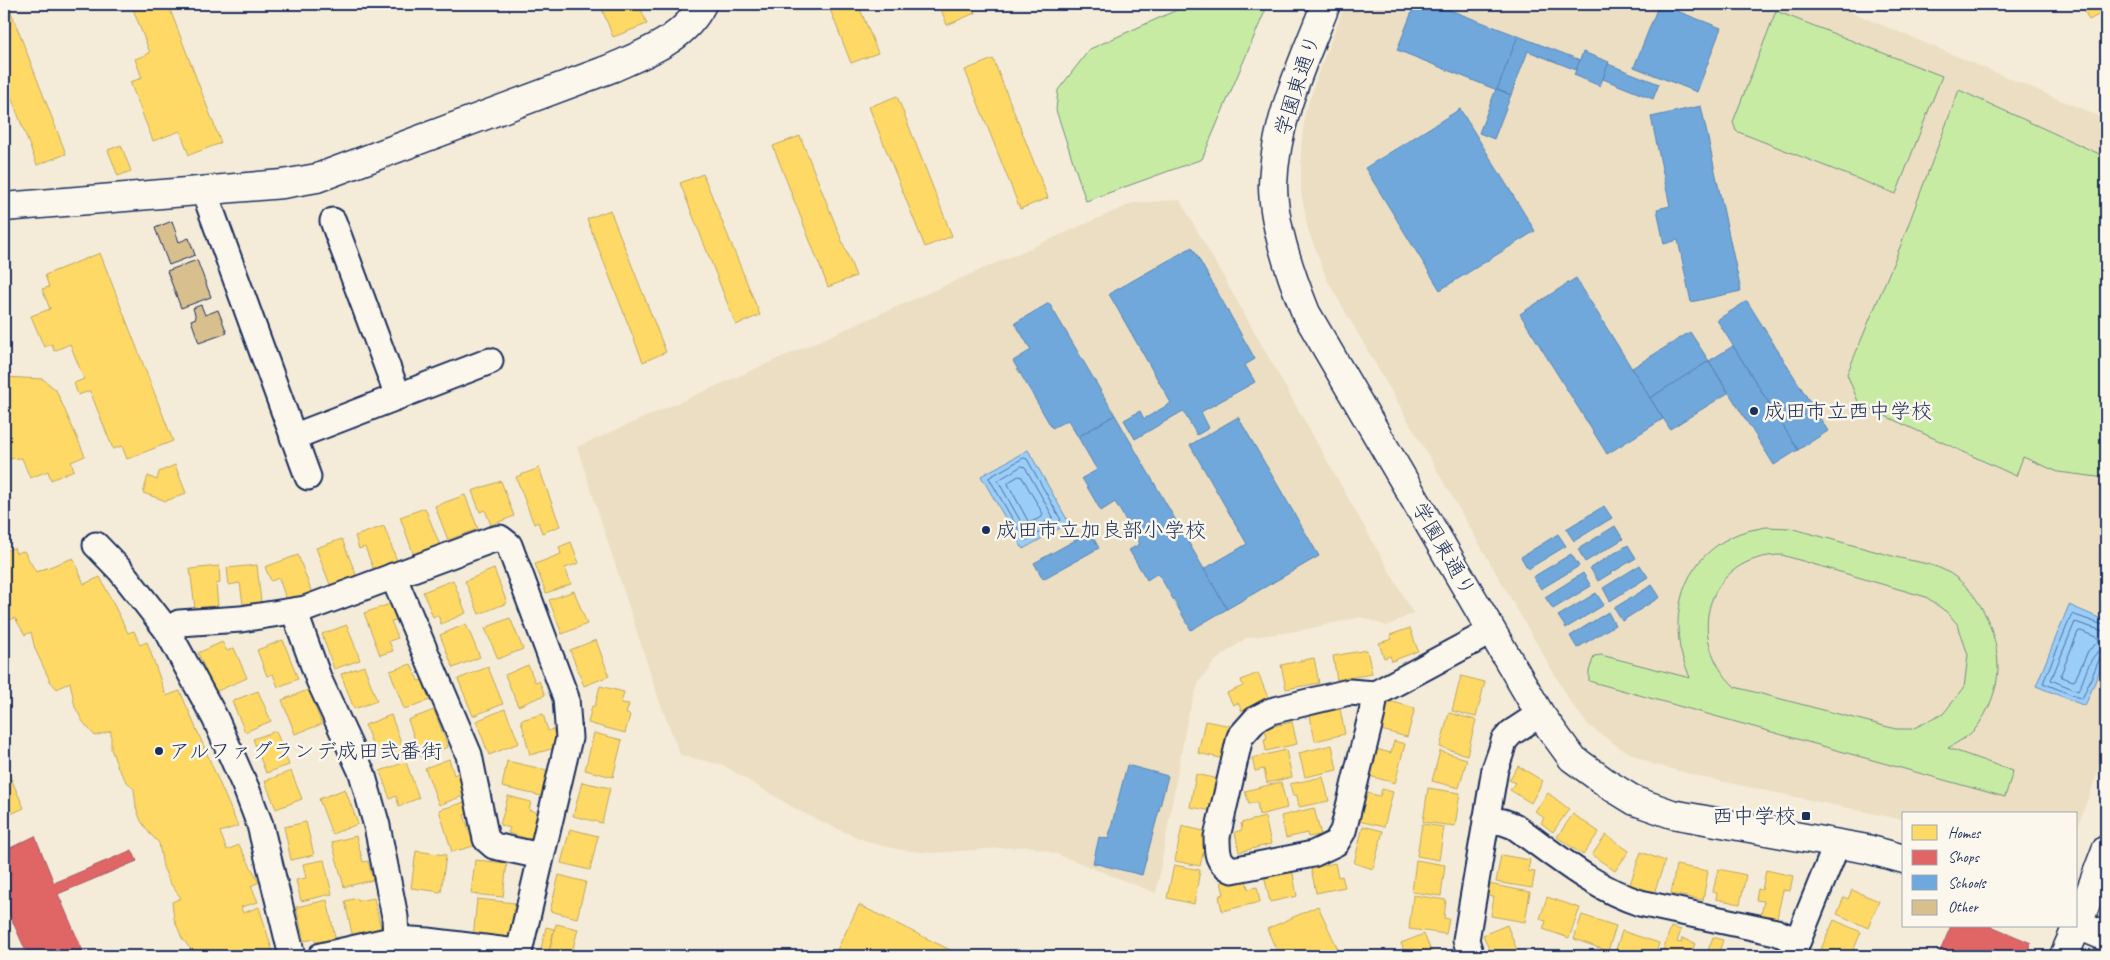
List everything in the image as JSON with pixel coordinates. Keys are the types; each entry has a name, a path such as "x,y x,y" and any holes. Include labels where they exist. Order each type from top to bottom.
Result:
{"street":[{"path":"4,207 283,184 316,178 585,79 659,46 679,34 697,13 702,4"},
{"name":"学園東通り","path":"1326,4 1290,94 1276,149 1273,187 1279,226 1290,272 1306,313 1540,714 1572,758 1635,801 1672,814 1867,849 1902,858"},
{"path":"204,191 308,477"},
{"path":"333,221 398,396"},
{"path":"293,437 490,361"},
{"path":"167,630 179,623 241,620 305,609 491,540 500,538 509,545 566,698 569,738 518,954 466,945 396,939 321,956"},
{"path":"96,545 121,570 167,630 215,718 246,788 268,857 292,956"},
{"path":"393,576 469,755 486,839 494,846 541,856"},
{"path":"294,611 318,680 362,773 377,826 395,917 396,939"},
{"path":"1375,694 1343,832 1336,843 1312,854 1232,870 1224,866 1216,853 1217,837 1240,738 1249,725 1271,711 1349,692 1375,694 1492,631"},
{"path":"1470,956 1466,940 1495,769 1504,741 1511,733 1540,714"},
{"path":"1486,820 1503,822 1514,826 1618,896 1640,903 1776,932 1794,949 1837,844"},
{"path":"2078,921 2106,850"},
{"path":"2078,924 2106,937"},
{"path":"2064,956 2075,928"},
{"path":"2100,956 2106,942"}],"shaded area":[{"name":"成田市立西中学校","path":"1345,4 1832,4 2106,119 2106,750 2078,826 2078,812 1902,812 1902,820 1701,777 1652,764 1620,748 1588,725 1571,703 1327,280 1308,230 1301,192 1301,148 1305,113"},
{"name":"成田市立加良部小学校","path":"1180,200 1413,613 1387,626 1361,617 1298,631 1246,638 1215,661 1199,682 1188,715 1156,893 1059,855 1030,846 932,853 902,850 874,844 799,811 723,765 680,755 659,700 577,447 1133,203"}],"green space":[{"path":"1190,4 1268,4 1202,159 1086,201 1056,110 1058,90 1090,49"},
{"path":"1776,11 1942,76 1896,194 1736,131 1733,122"},
{"path":"1959,90 2106,157 2106,478 2058,472 2023,457 2016,476 1859,404 1847,374 1900,247"},
{"path":"1766,527 1790,528 1933,566 1944,570 1967,587 1984,612 1990,625 1997,655 1998,676 1992,700 1976,728 1948,748 2013,771 2005,797 1589,681 1589,671 1594,656 1601,655 1690,678 1681,651 1678,623 1684,590 1690,576 1699,562 1724,541 1740,533","holes":["1782,555 1926,597 1948,613 1958,625 1968,655 1964,688 1943,714 1912,729 1896,729 1735,687 1719,667 1710,646 1707,624 1711,603 1720,584 1736,569 1756,559"]}],"water":[{"path":"1028,450 1069,523 1023,549 981,476"},
{"path":"2069,605 2106,621 2106,655 2085,706 2036,686"}],"building: Homes":[{"path":"4,4 8,4 66,154 37,165 4,78"},
{"path":"131,4 168,4 221,143 189,155 180,131 153,141 130,82 142,78 135,59 150,53"},
{"path":"600,4 639,4 647,24 613,37"},
{"path":"828,4 858,4 878,53 851,63"},
{"path":"939,4 972,4 975,13 947,25"},
{"path":"2081,4 2106,4 2106,11 2089,20"},
{"path":"993,59 1048,198 1020,209 965,70"},
{"path":"897,96 952,236 925,247 869,107"},
{"path":"800,136 856,276 828,287 773,146"},
{"path":"121,145 131,171 118,176 108,150"},
{"path":"703,174 760,315 736,325 680,183"},
{"path":"610,210 666,352 643,362 587,219"},
{"path":"100,253 173,441 127,459 122,446 113,449 90,391 78,395 74,383 84,379 70,344 54,351 52,344 44,347 31,316 50,309 42,289 49,287 45,275"},
{"path":"4,377 43,379 56,390 85,456 71,462 74,470 51,480 48,471 30,478 22,458 4,459"},
{"path":"175,465 186,493 166,501 143,493 148,476 157,480 159,472"},
{"path":"539,468 560,526 542,533 538,522 534,524 516,477"},
{"path":"501,481 514,516 491,525 485,510 480,512 472,491"},
{"path":"465,495 478,529 448,540 435,506"},
{"path":"425,508 441,548 415,558 400,517"},
{"path":"384,526 397,561 374,570 365,547 359,549 355,536"},
{"path":"342,539 357,577 331,587 316,548"},
{"path":"571,542 579,563 565,568 571,584 546,593 535,564 561,554 559,547"},
{"name":"アルファグランデ成田弐番街","path":"14,548 16,553 24,551 36,572 73,558 84,584 100,577 128,633 134,631 140,645 147,642 166,696 180,691 238,826 220,832 227,850 239,845 259,882 251,886 258,902 241,907 243,913 259,907 274,956 184,956 192,951 182,938 174,919 172,902 181,898 170,883 163,867 159,843 141,821 136,807 134,789 126,781 118,768 111,749 111,731 95,736 83,722 75,707 70,682 57,689 50,681 35,649 31,632 25,635 15,618 4,622 4,551"},
{"path":"298,555 312,593 287,602 279,578 271,581 265,567"},
{"path":"257,565 261,602 243,604 240,583 229,585 227,568"},
{"path":"219,566 220,583 216,584 218,606 195,608 190,569"},
{"path":"494,569 507,603 479,614 465,581"},
{"path":"453,580 466,613 441,624 438,615 433,617 423,592"},
{"path":"574,591 587,624 562,634 549,600"},
{"path":"390,604 396,620 391,621 398,638 389,641 393,651 380,655 364,613"},
{"path":"510,618 523,649 498,659 485,628"},
{"path":"466,624 480,657 453,668 440,635"},
{"path":"347,625 360,660 334,669 322,634"},
{"path":"1410,628 1418,651 1392,661 1390,656 1384,658 1379,643 1392,639 1390,635"},
{"path":"283,640 298,679 278,687 273,674 267,676 257,650"},
{"path":"596,640 609,676 584,686 570,650"},
{"path":"222,642 227,651 234,648 247,678 215,692 198,653"},
{"path":"1367,650 1372,674 1337,680 1333,656"},
{"path":"1314,658 1319,683 1286,689 1281,665"},
{"path":"411,664 418,681 422,680 430,700 404,709 390,671"},
{"path":"528,665 535,682 539,681 545,695 518,706 505,675"},
{"path":"364,666 377,701 354,709 341,674"},
{"path":"488,667 503,704 473,716 458,679"},
{"path":"1258,673 1269,700 1242,711 1238,703 1233,705 1227,693 1243,686 1241,680"},
{"path":"1461,676 1485,682 1476,717 1452,711"},
{"path":"600,686 624,692 621,703 629,704 626,714 630,715 625,733 588,723"},
{"path":"313,688 319,703 314,704 322,724 295,734 282,700"},
{"path":"258,691 271,721 245,732 232,701"},
{"path":"1389,701 1415,708 1407,737 1381,730"},
{"path":"505,709 519,743 489,755 476,721"},
{"path":"1340,709 1345,734 1315,741 1310,716"},
{"path":"434,710 448,747 421,757 408,720"},
{"path":"1449,713 1476,720 1467,755 1440,747"},
{"path":"543,714 548,731 553,729 558,747 530,755 521,720"},
{"path":"391,715 405,753 387,759 383,748 375,751 365,725"},
{"path":"1205,721 1231,726 1225,759 1198,753"},
{"path":"1292,722 1297,744 1266,751 1264,739 1267,738 1265,728"},
{"path":"276,731 289,765 266,773 253,739"},
{"path":"594,733 622,740 613,777 585,770"},
{"path":"1394,741 1405,744 1395,783 1369,776 1376,749 1391,753"},
{"path":"1332,745 1337,770 1305,777 1299,753"},
{"path":"1286,750 1292,777 1267,783 1264,769 1255,771 1252,758"},
{"path":"1440,751 1467,759 1459,788 1432,781"},
{"path":"449,759 454,775 458,773 466,795 439,805 425,768"},
{"path":"507,761 551,771 546,797 502,787"},
{"path":"406,762 419,798 399,806 396,796 390,799 380,771"},
{"path":"4,763 24,808 4,817"},
{"path":"1518,766 1543,781 1531,803 1510,790 1515,783 1509,780"},
{"path":"291,771 302,799 276,809 265,781"},
{"path":"1196,774 1219,779 1213,811 1190,807"},
{"path":"1323,777 1329,801 1299,807 1297,795 1293,796 1290,784"},
{"path":"582,782 610,788 602,823 573,816"},
{"path":"1281,782 1287,808 1259,815 1257,802 1249,804 1245,791"},
{"path":"1428,788 1460,793 1455,826 1423,822"},
{"path":"345,789 358,824 332,834 319,799"},
{"path":"1382,789 1393,792 1384,827 1359,821 1366,793 1380,796"},
{"path":"1548,793 1569,809 1553,832 1541,823 1544,818 1535,811"},
{"path":"508,796 531,802 529,810 540,813 533,840 508,833 510,828 500,825"},
{"path":"472,800 476,811 464,815 474,846 452,852 439,810"},
{"path":"1314,808 1321,835 1308,837 1307,833 1286,838 1281,816"},
{"path":"1573,814 1599,832 1583,855 1557,837"},
{"path":"1265,817 1271,844 1239,852 1235,832 1242,830 1241,823"},
{"path":"306,822 314,855 291,860 284,827"},
{"path":"1422,824 1444,827 1439,860 1417,856"},
{"path":"1182,826 1208,832 1200,866 1175,861"},
{"path":"1363,826 1383,831 1373,869 1354,863"},
{"path":"570,829 598,836 590,870 561,863"},
{"path":"1606,835 1629,851 1615,871 1592,855"},
{"path":"356,836 363,862 368,861 373,880 344,887 332,842"},
{"path":"416,851 446,855 441,892 411,888"},
{"path":"1641,852 1665,861 1654,893 1630,884"},
{"path":"1501,855 1530,860 1528,871 1535,872 1532,888 1496,882"},
{"path":"324,860 332,894 301,901 296,880 306,878 303,864"},
{"path":"475,860 507,863 503,897 471,894"},
{"path":"1416,860 1445,865 1441,896 1412,892"},
{"path":"1335,863 1338,877 1342,876 1345,887 1316,893 1311,868"},
{"path":"1174,865 1200,870 1194,904 1167,898"},
{"path":"1676,865 1708,871 1703,900 1671,894"},
{"path":"1292,869 1297,896 1270,902 1264,875"},
{"path":"1718,869 1746,875 1740,904 1716,899 1717,893 1713,892"},
{"path":"1766,870 1793,876 1790,891 1783,890 1777,918 1761,915 1764,901 1756,900 1758,889 1762,890"},
{"path":"559,875 586,882 577,918 550,911"},
{"path":"1246,877 1248,889 1257,887 1260,902 1222,911 1219,896 1224,894 1221,882"},
{"path":"1488,884 1530,892 1525,922 1491,916 1494,897 1486,896"},
{"path":"1852,890 1879,901 1868,928 1837,914 1844,897 1848,899"},
{"path":"1413,895 1446,900 1444,918 1449,919 1446,934 1409,929"},
{"path":"1547,897 1580,908 1569,938 1543,929 1546,921 1540,919"},
{"path":"357,898 358,901 374,898 383,937 354,943 345,901"},
{"path":"477,899 515,903 510,943 473,938"},
{"path":"327,900 336,942 316,946 315,939 304,941 296,907"},
{"path":"859,905 938,944 963,956 834,956"},
{"path":"1318,906 1341,956 1279,956 1267,929"},
{"path":"1582,915 1616,926 1608,951 1574,939"},
{"path":"1834,920 1861,932 1851,956 1837,956 1821,949"},
{"path":"556,924 578,929 571,956 548,956"},
{"path":"1507,925 1519,955 1485,956 1491,954 1483,935"},
{"path":"546,927 554,929 549,951 541,949"},
{"path":"1671,927 1681,930 1677,942 1681,943 1682,938 1695,943 1691,956 1661,956"},
{"path":"1622,931 1659,943 1655,956 1614,955"},
{"path":"1424,934 1433,956 1406,956 1401,943"},
{"path":"1713,937 1723,940 1720,949 1738,956 1706,956"},
{"path":"1575,951 1577,956 1562,956"}],"building: Shops":[{"path":"35,836 54,883 132,850 137,861 58,894 85,956 28,956 4,902 4,851"},
{"path":"1950,928 1996,928 2031,943 2026,956 1938,956"}],"building: Schools":[{"path":"1415,4 1434,4 1518,36 1497,90 1397,50"},
{"path":"1659,4 1721,28 1697,92 1634,67"},
{"path":"1518,36 1580,60 1576,70 1528,51 1511,95 1497,90"},
{"path":"1583,52 1609,62 1600,86 1574,75"},
{"path":"1608,64 1659,84 1653,99 1603,79"},
{"path":"1496,89 1511,95 1494,139 1479,133"},
{"path":"1701,106 1741,291 1691,302 1678,240 1664,244 1657,209 1670,206 1651,117"},
{"path":"1460,109 1535,231 1440,290 1365,168"},
{"path":"1192,247 1255,359 1245,365 1255,382 1201,412 1209,428 1197,435 1183,411 1135,439 1124,420 1140,411 1144,419 1171,403 1109,294"},
{"path":"1576,278 1663,419 1607,454 1520,314"},
{"path":"1747,301 1828,431 1798,450 1717,320"},
{"path":"1049,303 1115,415 1078,437 1068,420 1052,428 1013,361 1031,350 1015,323"},
{"path":"1690,332 1709,361 1650,398 1632,368"},
{"path":"1733,346 1798,450 1774,465 1709,361"},
{"path":"1709,361 1728,393 1670,429 1650,398"},
{"path":"1115,415 1227,609 1191,630 1158,573 1147,580 1129,550 1140,544 1115,502 1101,511 1082,478 1097,470 1078,437"},
{"path":"1238,417 1319,556 1227,609 1204,569 1247,544 1190,445"},
{"path":"1604,506 1612,518 1574,541 1566,529"},
{"path":"1615,526 1623,539 1585,562 1578,549"},
{"path":"1090,532 1099,548 1043,579 1034,563"},
{"path":"1558,534 1566,546 1528,569 1521,557"},
{"path":"1628,545 1636,558 1598,581 1590,568"},
{"path":"1571,554 1579,566 1541,589 1533,577"},
{"path":"1640,565 1648,577 1610,601 1603,588"},
{"path":"1583,573 1591,586 1553,609 1545,597"},
{"path":"1652,585 1660,597 1622,621 1614,608"},
{"path":"1596,593 1604,605 1566,628 1558,616"},
{"path":"1608,612 1615,625 1577,648 1570,636"},
{"path":"1127,765 1168,776 1142,875 1093,863 1099,837 1108,839"}],"building: Other":[{"path":"172,221 179,242 189,238 195,255 169,265 155,228"},
{"path":"197,260 211,297 181,308 167,271"},
{"path":"201,305 205,315 218,310 227,333 199,343 191,320 196,318 193,308"}],"place":[{"name":"成田市立西中学校","path":"1754,411"},
{"name":"成田市立加良部小学校","path":"986,530"},
{"name":"アルファグランデ成田弐番街","path":"159,751"},
{"name":"西中学校","path":"1806,816"}]}
